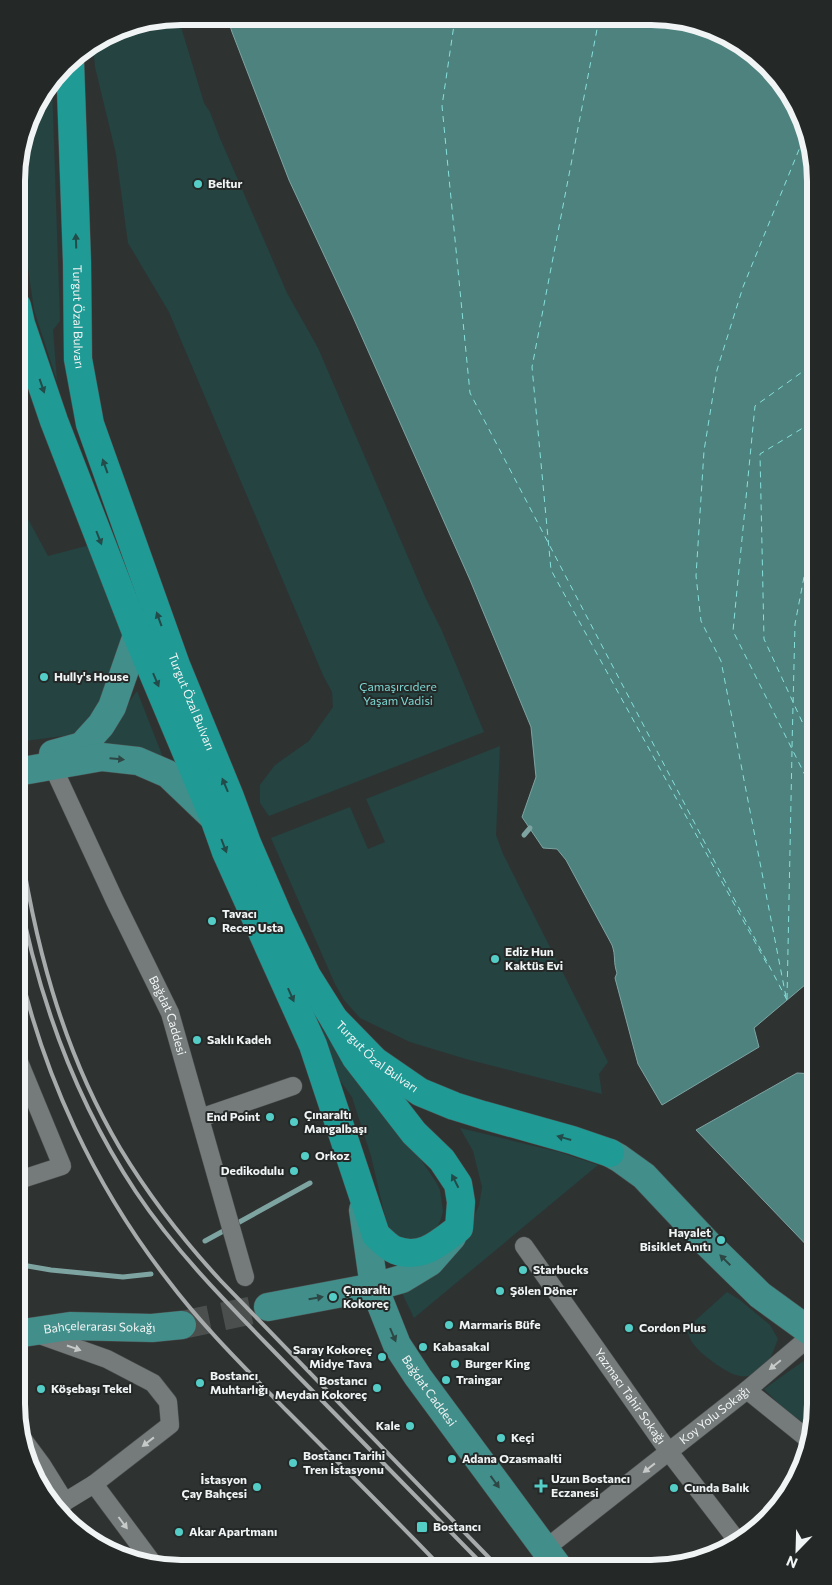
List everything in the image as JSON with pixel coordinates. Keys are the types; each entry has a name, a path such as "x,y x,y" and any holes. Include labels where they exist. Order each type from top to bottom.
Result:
{"highway":[{"name":"Turgut Özal Bulvarı","path":"70,72 77,262 78,359 90,424 176,665 247,843 307,976 334,1019 375,1061 420,1092 454,1106 610,1153"},
{"name":"Turgut Özal Bulvarı","path":"25,336 54,421 137,635 214,818 226,852 313,1045 376,1235 394,1249 411,1253 429,1250 459,1228"},
{"path":"334,1019 356,1058 414,1133 442,1160 458,1184 460,1202 459,1228"}],"main road":[{"path":"25,760 48,756 82,746 101,725 112,707 137,635"},
{"path":"25,771 102,757 138,761 168,774 214,818"},
{"path":"610,1153 644,1176 760,1295 807,1330"},
{"name":"Bağdat Caddesi","path":"360,1186 374,1288 397,1345 408,1363 552,1559"},
{"path":"268,1307 374,1288 402,1279 430,1262 459,1228"},
{"name":"Bahçelerarası Sokağı","path":"25,1333 70,1326 152,1328 182,1325"}],"street":[{"name":"Bağdat Caddesi","path":"52,767 170,1013 246,1277"},
{"path":"25,1076 62,1166 25,1178"},
{"path":"200,1118 292,1086"},
{"name":"Yazmacı Tahir Sokağı","path":"524,1246 669,1452 734,1536"},
{"path":"25,1334 107,1359 153,1383 168,1402 170,1425 94,1484 62,1504 42,1465 33,1452"},
{"name":"Koy Yolu Sokağı","path":"552,1559 669,1452 807,1341"},
{"path":"747,1390 804,1436"},
{"path":"94,1484 149,1557"}],"green space":[{"name":"Çamaşırcıdere Yaşam Vadisi","path":"180,25 204,103 210,112 287,293 318,348 426,599 442,631 484,732 269,816 260,803 260,785 275,765 309,741 333,707 332,692 323,675 169,312 128,243 116,154 95,67 94,52 103,46 131,33 151,28"},
{"path":"52,93 60,321 53,330 57,381 34,310 25,246 26,161 33,131"},
{"path":"25,509 28,519 48,556 94,544 128,636 100,717 79,734 25,741"},
{"path":"137,691 166,765 96,748"},
{"path":"500,746 496,835 503,854 608,1062 599,1074 602,1094 466,1059 410,1042 360,1018 344,1000 335,984 271,838 350,807 368,849 385,842 366,799"},
{"path":"310,1011 411,1145 436,1182 440,1190 443,1211 436,1229 428,1240 390,1238 371,1156 352,1097 336,1075"},
{"path":"460,1128 559,1152 598,1165 414,1318 400,1289 466,1232 479,1206 482,1187 473,1151"},
{"path":"727,1292 740,1300 770,1325 778,1339 768,1362 763,1370 757,1374 740,1376 723,1369 699,1350 692,1342 686,1329"},
{"path":"807,1359 806,1424 785,1410 764,1389"}],"shaded area":[{"path":"230,25 661,25 681,28 701,33 720,41 754,64 781,95 799,131 806,161 807,181 807,983 754,1028 759,1047 662,1105 638,1064 615,978 617,973 612,945 566,860 557,849 543,848 522,817 536,777 531,727 470,580 353,317 289,180"},
{"path":"797,1073 807,1074 807,1246 696,1130"}],"waterway":[{"path":"524,835 530,828"},
{"path":"234,1225 310,1183"},
{"path":"205,1241 227,1229"},
{"path":"25,1266 123,1277 151,1274"}],"ferry route":[{"path":"454,25 442,106 470,393 787,1000"},
{"path":"598,25 532,367 551,570 767,964"},
{"path":"786,997 721,661 701,621 696,576 704,451 717,370 743,287 802,143"},
{"path":"807,368 755,406 733,631 807,779"},
{"path":"807,425 760,454 764,639 807,732"},
{"path":"792,747 795,624 807,561"},
{"path":"787,999 792,751"}],"tunnel":[{"path":"182,1325 268,1307"}],"railway":[{"path":"25,872 41,950 66,1032 99,1110 131,1166 167,1217 221,1281 491,1560"},
{"path":"25,926 47,1006 77,1083 94,1121 114,1157 153,1216 210,1285 478,1560"},
{"path":"25,990 41,1045 74,1127 116,1206 141,1243 181,1297 225,1347 434,1560"}],"place":[{"name":"Beltur","path":"198,184"},
{"name":"Hully's House","path":"44,677"},
{"name":"Tavacı Recep Usta","path":"212,921"},
{"name":"Ediz Hun Kaktüs Evi","path":"495,959"},
{"name":"Saklı Kadeh","path":"197,1040"},
{"name":"End Point","path":"270,1117"},
{"name":"Çınaraltı Mangalbaşı","path":"294,1122"},
{"name":"Orkoz","path":"305,1156"},
{"name":"Dedikodulu","path":"294,1171"},
{"name":"Hayalet Bisiklet Anıtı","path":"721,1240"},
{"name":"Starbucks","path":"523,1270"},
{"name":"Şölen Döner","path":"500,1291"},
{"name":"Çınaraltı Kokoreç","path":"333,1297"},
{"name":"Marmaris Büfe","path":"449,1325"},
{"name":"Cordon Plus","path":"629,1328"},
{"name":"Kabasakal","path":"423,1347"},
{"name":"Saray Kokoreç Midye Tava","path":"382,1357"},
{"name":"Burger King","path":"455,1364"},
{"name":"Traingar","path":"446,1380"},
{"name":"Bostancı Muhtarlığı","path":"200,1383"},
{"name":"Bostancı Meydan Kokoreç","path":"377,1388"},
{"name":"Köşebaşı Tekel","path":"41,1389"},
{"name":"Kale","path":"410,1426"},
{"name":"Keçi","path":"501,1438"},
{"name":"Adana Ozasmaalti","path":"452,1459"},
{"name":"Bostancı Tarihi Tren İstasyonu","path":"293,1463"},
{"name":"Uzun Bostancı Eczanesi","path":"541,1486"},
{"name":"İstasyon Çay Bahçesi","path":"257,1487"},
{"name":"Cunda Balık","path":"674,1488"},
{"name":"Bostancı","path":"422,1527"},
{"name":"Akar Apartmanı","path":"179,1532"}]}
